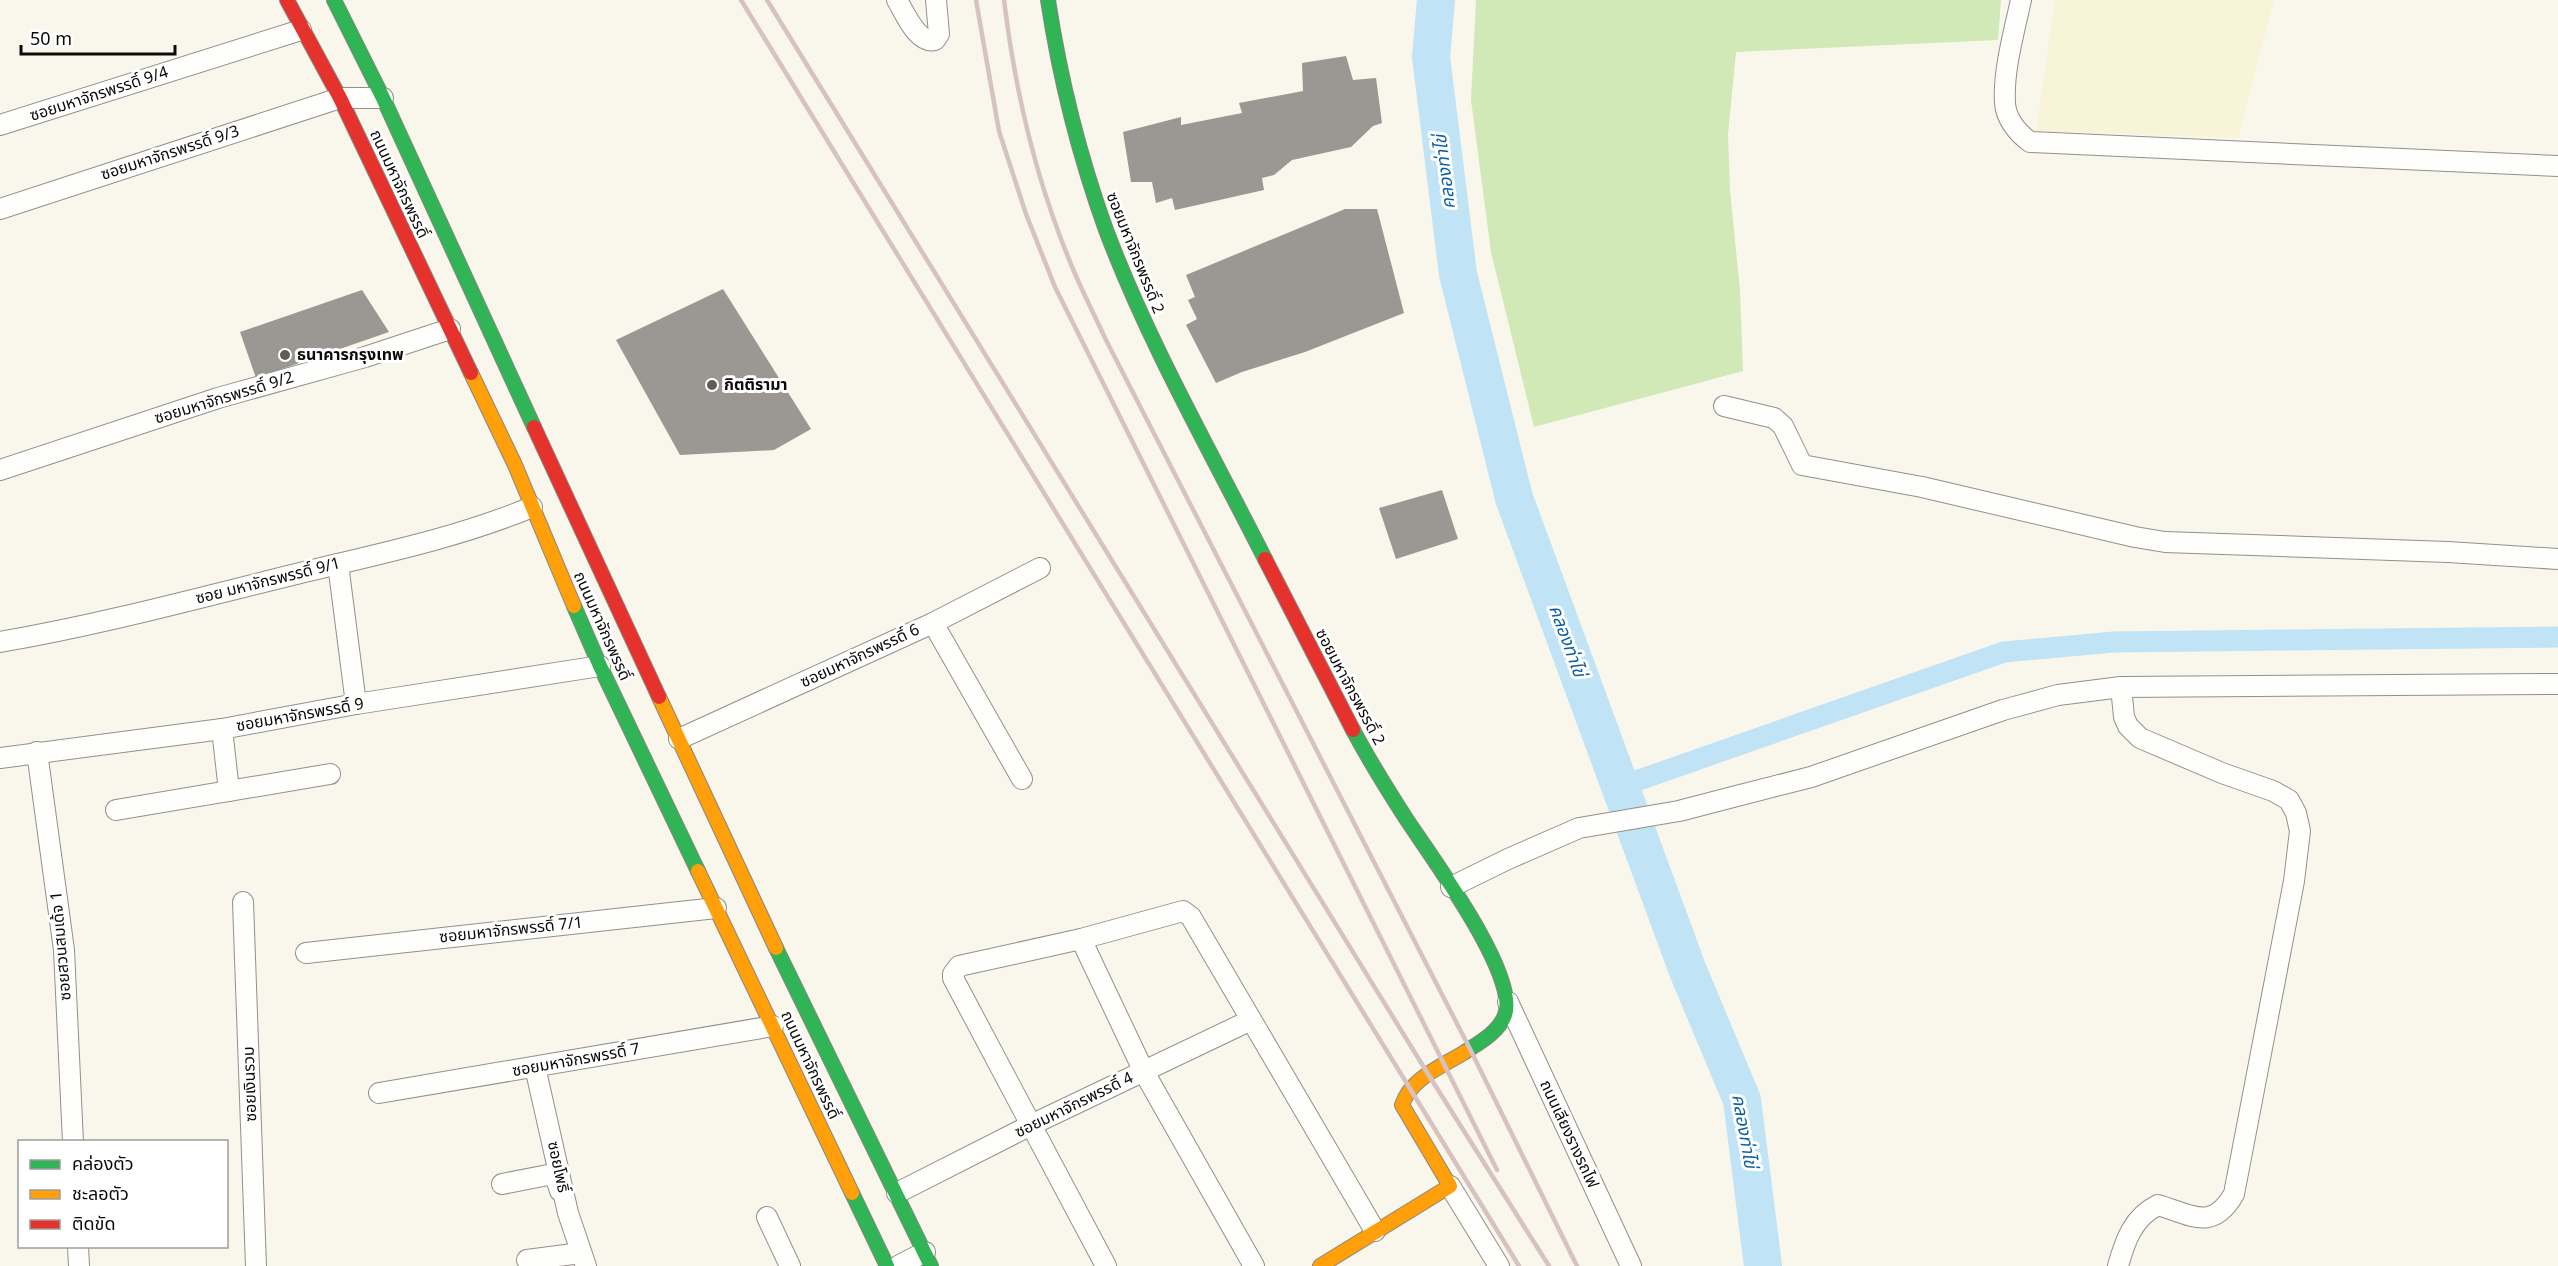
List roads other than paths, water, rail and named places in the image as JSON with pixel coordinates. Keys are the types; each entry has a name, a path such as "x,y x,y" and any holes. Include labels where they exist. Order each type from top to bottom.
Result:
{"main road":[{"name":"ถนนมหาจักรพรรดิ์","path":"287,0 301,30 340,98 515,465 600,666 887,1266"},
{"name":"ถนนมหาจักรพรรดิ์","path":"334,0 383,98 741,877 928,1259"},
{"name":"ซอยมหาจักรพรรดิ์ 2","path":"1048,0 1055,57 1069,118 1090,187 1138,308 1343,711 1402,813 1494,958 1508,1002"},
{"path":"1320,1266 1450,1186 1402,1105 1402,1098 1409,1087 1470,1049 1504,1021 1508,1002"}],"street":[{"path":"897,0 919,35 930,41 935,40 939,34 936,0"},
{"path":"2021,0 2009,56 2005,105 2012,124 2030,142 2558,165"},
{"name":"ซอยมหาจักรพรรดิ์ 9/4","path":"0,125 301,30"},
{"name":"ซอยมหาจักรพรรดิ์ 9/3","path":"0,209 340,98 383,98"},
{"name":"ซอยมหาจักรพรรดิ์ 9/2","path":"0,470 218,398 365,357 450,329"},
{"path":"1724,406 1774,418 1783,426 1802,465 1922,487 2135,537 2165,542 2448,552 2558,559"},
{"name":"ซอย มหาจักรพรรดิ์ 9/1","path":"0,642 74,629 338,564 490,524 532,507"},
{"path":"338,564 356,704"},
{"name":"ซอยมหาจักรพรรดิ์ 6","path":"679,739 933,623 1040,568"},
{"path":"933,623 1022,779"},
{"name":"ซอยมหาจักรพรรดิ์ 9","path":"0,758 222,729 356,704 600,666"},
{"path":"1451,887 1579,828 1678,811 1811,777 2002,710 2058,695 2121,687 2558,684"},
{"path":"2118,1266 2124,1242 2146,1210 2158,1204 2201,1218 2214,1217 2227,1207 2234,1194 2292,893 2301,831 2296,813 2289,800 2273,791 2222,773 2140,738 2128,726 2124,717 2121,687"},
{"path":"222,729 229,791"},
{"name":"ซอยสวนสมเด้จ 1","path":"38,752 64,950 73,1140"},
{"path":"116,810 330,774"},
{"name":"ซอยเงินรวม","path":"243,902 256,1266"},
{"name":"ซอยมหาจักรพรรดิ์ 7/1","path":"306,952 716,908"},
{"path":"1106,1266 953,978 953,974 959,966 1081,939 1184,911 1188,912 1375,1231"},
{"path":"1081,939 1144,1072 1254,1266"},
{"name":"ถนนเลียงรางรถไฟ","path":"1508,1002 1631,1266"},
{"name":"ซอยมหาจักรพรรดิ์ 4","path":"897,1193 1031,1125 1251,1020"},
{"name":"ซอยมหาจักรพรรดิ์ 7","path":"379,1093 773,1026"},
{"name":"ซอยโพธิ์","path":"536,1067 568,1213 584,1259"},
{"path":"502,1184 548,1175 556,1178 568,1213"},
{"path":"1450,1186 1499,1266"},
{"path":"767,1217 790,1266"},
{"path":"78,1248 79,1266"},
{"path":"527,1260 584,1259"},
{"path":"898,1266 928,1259"}],"waterway":[{"name":"คลองท่าไข่","path":"1436,0 1431,57 1458,274 1514,498 1688,971 1742,1100 1763,1266"},
{"path":"1619,787 2004,652 2114,642 2558,637"}],"railway":[{"path":"741,0 1519,1266"},
{"path":"767,0 1428,1074 1549,1266"},
{"path":"976,0 999,131 1026,214 1055,287 1497,1170"},
{"path":"1004,0 1014,68 1038,171 1060,237 1081,287 1106,340 1470,1049 1577,1266"}],"place":[{"name":"ธนาคารกรุงเทพ","path":"285,355"},
{"name":"กิตติรามา","path":"712,385"}]}
